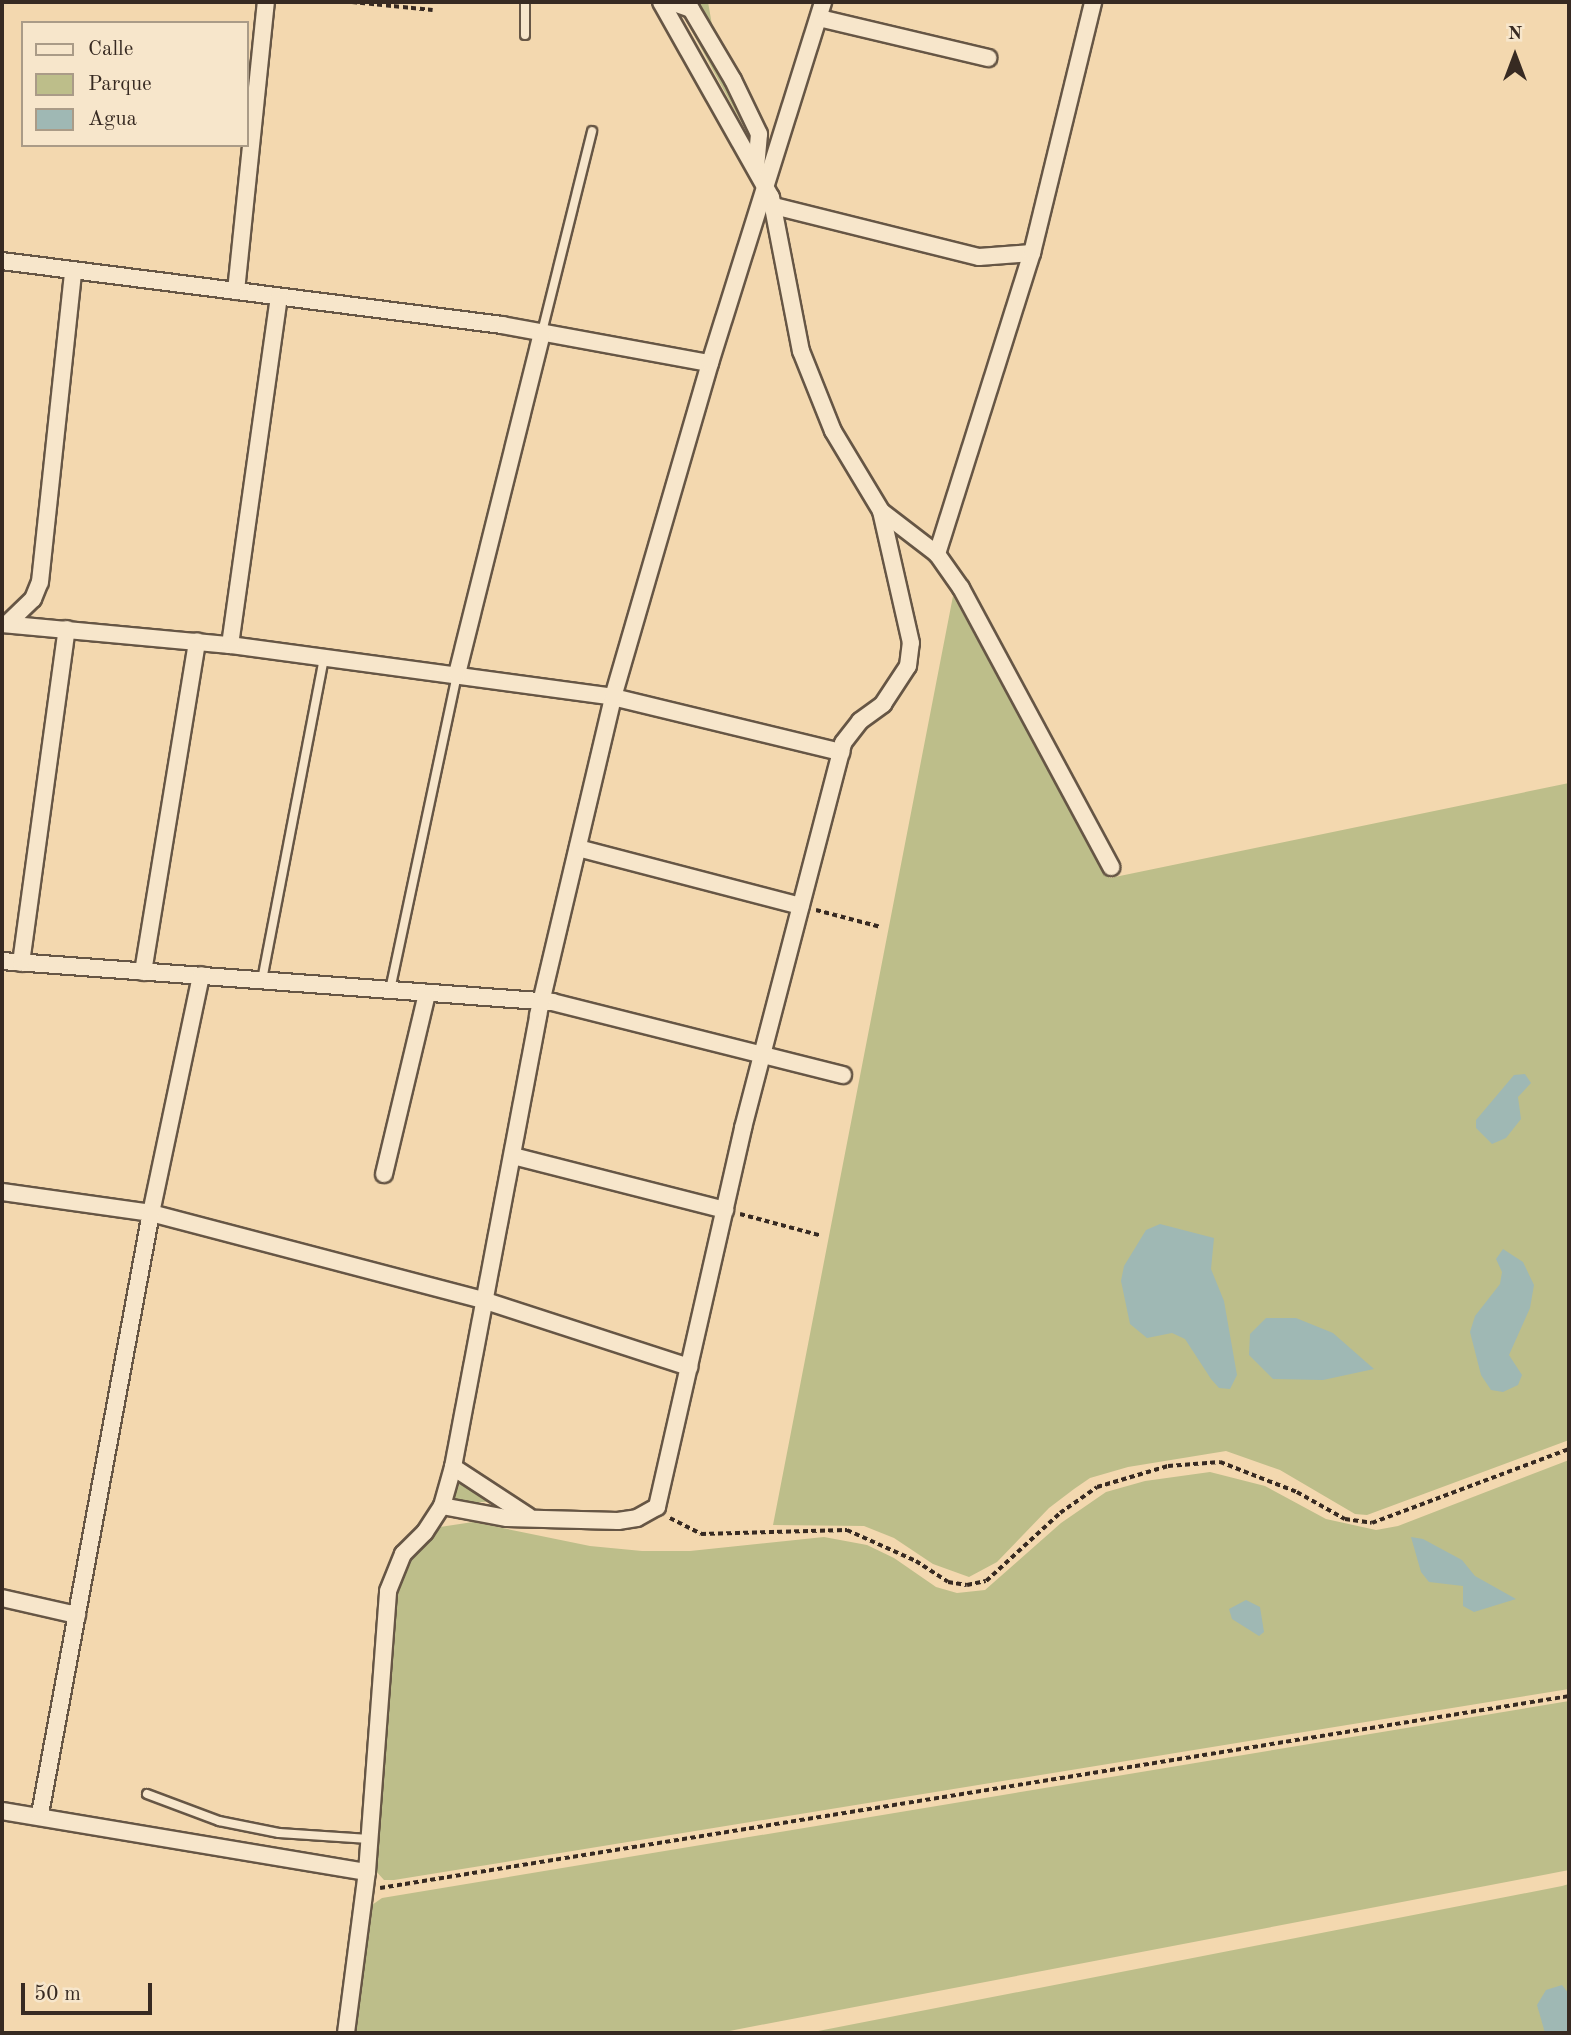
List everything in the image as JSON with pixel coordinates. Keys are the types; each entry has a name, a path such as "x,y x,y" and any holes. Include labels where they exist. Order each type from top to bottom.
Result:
{"street":[{"path":"236,291 266,2"},
{"path":"442,1506 496,1517 618,1521 638,1518 657,1507 762,1055 841,752 860,721 899,684 908,666 911,643 881,510 833,431 801,351 774,206 756,167 661,2"},
{"path":"671,2 690,5 758,129 756,167"},
{"path":"937,554 1032,253 1093,2"},
{"path":"346,2033 367,1872 388,1591 403,1554 442,1506 453,1467 541,1001 613,697 710,363 767,190 821,10 988,58"},
{"path":"774,206 979,257 1032,253"},
{"path":"2,261 542,332 710,363"},
{"path":"4,624 33,599 40,582 73,271"},
{"path":"230,645 279,297"},
{"path":"457,674 542,332"},
{"path":"881,510 937,554 961,588 1111,867"},
{"path":"4,624 197,641 613,697 841,752"},
{"path":"21,962 67,629"},
{"path":"143,972 197,641"},
{"path":"578,848 801,906"},
{"path":"2,961 541,1001 844,1075"},
{"path":"40,1814 151,1213 201,975"},
{"path":"384,1174 427,993"},
{"path":"513,1156 725,1210"},
{"path":"2,1192 151,1213 483,1300 690,1367"},
{"path":"453,1467 528,1516"},
{"path":"2,1598 76,1615"},
{"path":"2,1811 40,1814 367,1872"}],"lane":[{"path":"524,2 525,35"},
{"path":"542,332 592,131"},
{"path":"262,980 324,658"},
{"path":"390,990 457,674"},
{"path":"147,1794 219,1821 279,1833 369,1839"}],"path":[{"path":"352,2 433,10"},
{"path":"801,906 881,927"},
{"path":"725,1210 819,1235"},
{"path":"657,1507 677,1524 701,1534 847,1530 916,1560 948,1582 967,1585 986,1581 1059,1513 1097,1487 1168,1466 1220,1462 1297,1492 1345,1520 1372,1523 1569,1450"},
{"path":"364,1891 1569,1696"}],"green space":[{"path":"676,2 708,2 715,42 758,153"},
{"path":"953,596 1110,878 1569,783 1569,1440 1367,1515 1355,1514 1280,1470 1226,1451 1128,1467 1090,1478 1074,1489 1049,1508 997,1562 969,1577 933,1564 894,1538 864,1526 773,1525"},
{"path":"1569,1460 1569,1689 394,1880 384,1880 375,1870 397,1595 413,1554 440,1527 473,1522 590,1546 642,1551 690,1551 824,1537 867,1545 894,1558 936,1587 957,1593 985,1590 1061,1523 1106,1492 1145,1481 1210,1472 1265,1486 1326,1519 1376,1530 1398,1526"},
{"path":"457,1483 502,1501 461,1503 452,1496"},
{"path":"1569,1701 1569,1870 719,2033 354,2033 369,1907 382,1898"},
{"path":"1569,1884 1569,2033 808,2033 1562,1886"}],"water":[{"path":"1525,1074 1531,1083 1518,1097 1521,1119 1506,1138 1492,1144 1476,1128 1476,1120 1514,1075"},
{"path":"1160,1224 1214,1238 1211,1269 1224,1301 1237,1375 1230,1389 1219,1388 1185,1339 1172,1333 1147,1338 1130,1324 1121,1281 1124,1266 1146,1230"},
{"path":"1503,1249 1523,1262 1534,1285 1530,1308 1509,1355 1522,1375 1518,1385 1503,1392 1491,1390 1481,1375 1470,1332 1475,1316 1500,1284 1502,1272 1496,1259"},
{"path":"1266,1318 1296,1318 1333,1333 1374,1369 1323,1380 1273,1379 1249,1355 1250,1334"},
{"path":"1411,1537 1423,1539 1462,1560 1475,1576 1516,1599 1474,1612 1463,1606 1463,1586 1429,1582 1421,1572"},
{"path":"1246,1600 1260,1607 1264,1632 1259,1636 1232,1619 1229,1609"},
{"path":"1562,1985 1569,1994 1569,2033 1545,2033 1537,2005 1546,1990"}]}
